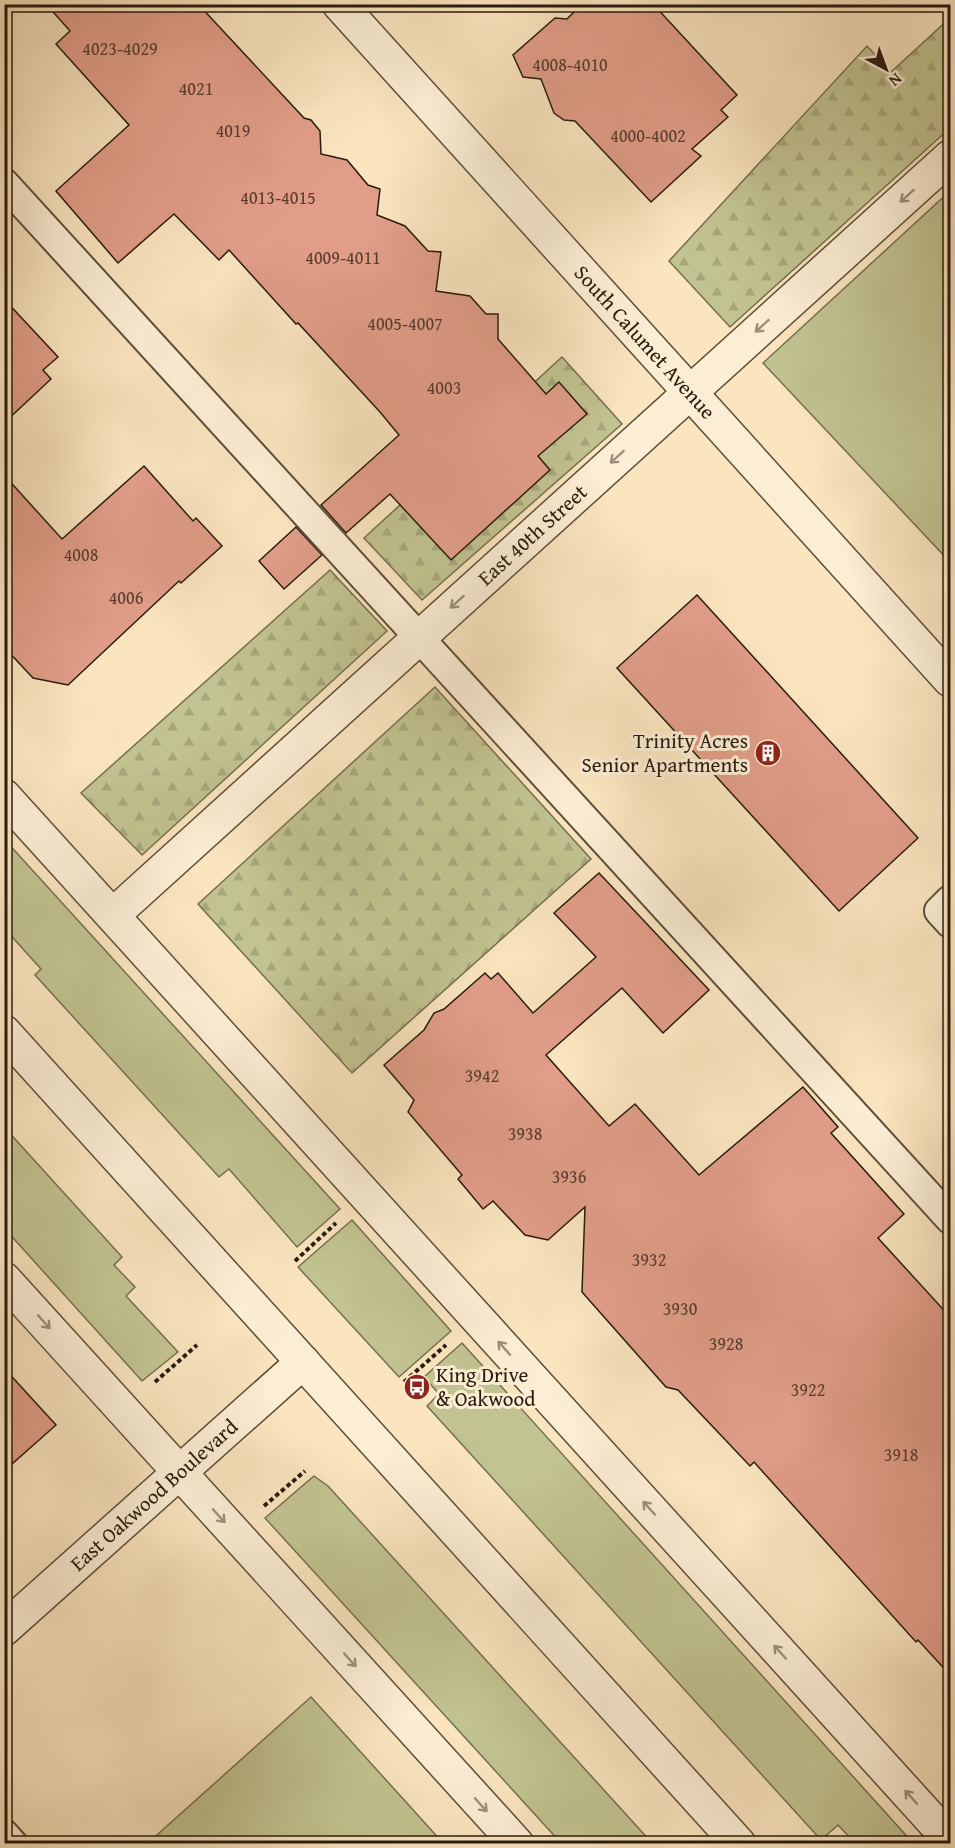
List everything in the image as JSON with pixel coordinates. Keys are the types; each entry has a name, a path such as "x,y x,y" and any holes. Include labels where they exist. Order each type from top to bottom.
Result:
{"street":[{"name":"South Calumet Avenue","path":"339,4 951,680"},
{"name":"East 40th Street","path":"113,915 951,157"},
{"path":"4,796 951,1840"},
{"path":"4,1032 739,1844"},
{"path":"4,1279 517,1844"},
{"name":"East Oakwood Boulevard","path":"4,1629 303,1362"}],"lane":[{"path":"4,183 951,1219"},
{"path":"951,900 939,910 951,923"},
{"path":"4,1834 13,1844"}],"path":[{"path":"294,1260 337,1222"},
{"path":"404,1382 447,1344"},
{"path":"148,1389 197,1345"},
{"path":"259,1510 305,1471"}],"green space":[{"path":"950,18 950,128 730,327 669,261 867,46 891,72"},
{"path":"950,191 950,562 763,363"},
{"path":"562,357 622,424 422,600 364,538"},
{"path":"330,570 387,631 142,855 81,793"},
{"path":"435,687 591,859 352,1073 198,904"},
{"path":"5,840 340,1209 297,1247 229,1169 219,1177 35,975 41,969 5,929"},
{"path":"5,1128 122,1257 114,1265 135,1287 126,1296 178,1352 142,1381 5,1229"},
{"path":"352,1220 451,1331 399,1377 298,1267"},
{"path":"462,1343 913,1843 855,1843 838,1825 821,1840 427,1406 439,1394 424,1377"},
{"path":"314,1476 328,1486 652,1843 561,1843 265,1518"},
{"path":"311,1697 443,1843 148,1843"}],"building":[{"path":"46,4 198,4 304,118 311,120 320,131 321,154 347,160 368,185 380,189 377,215 405,226 428,251 441,252 436,291 470,296 486,314 498,314 498,339 546,394 559,382 587,414 538,456 550,470 451,560 390,494 346,533 321,505 399,435 229,250 219,260 174,214 118,263 56,191 129,125 56,44 70,31"},
{"path":"582,4 653,4 737,95 721,110 728,117 692,149 701,156 651,202 575,121 564,120 554,113 541,79 523,77 513,55 555,18 567,19"},
{"path":"4,299 58,357 43,370 51,379 4,423"},
{"path":"144,466 193,521 196,518 222,546 181,583 179,581 68,685 33,678 4,647 4,475 62,539"},
{"path":"296,527 322,555 284,589 259,561"},
{"name":"Trinity Acres Senior Apartments","path":"697,595 918,838 839,911 617,668"},
{"path":"599,873 709,990 663,1033 622,988 546,1055 609,1126 635,1104 699,1175 803,1087 838,1127 831,1133 904,1214 878,1238 951,1318 951,1676 918,1640 916,1642 754,1462 750,1466 678,1390 666,1387 582,1292 585,1207 548,1240 525,1235 493,1201 483,1209 458,1179 462,1175 408,1112 414,1100 384,1065 424,1030 434,1013 444,1009 485,973 491,979 498,973 533,1013 596,957 554,913"},
{"path":"4,1368 56,1425 4,1471"}],"place":[{"name":"Trinity Acres Senior Apartments","path":"768,753"},
{"name":"King Drive & Oakwood","path":"417,1387"}]}
